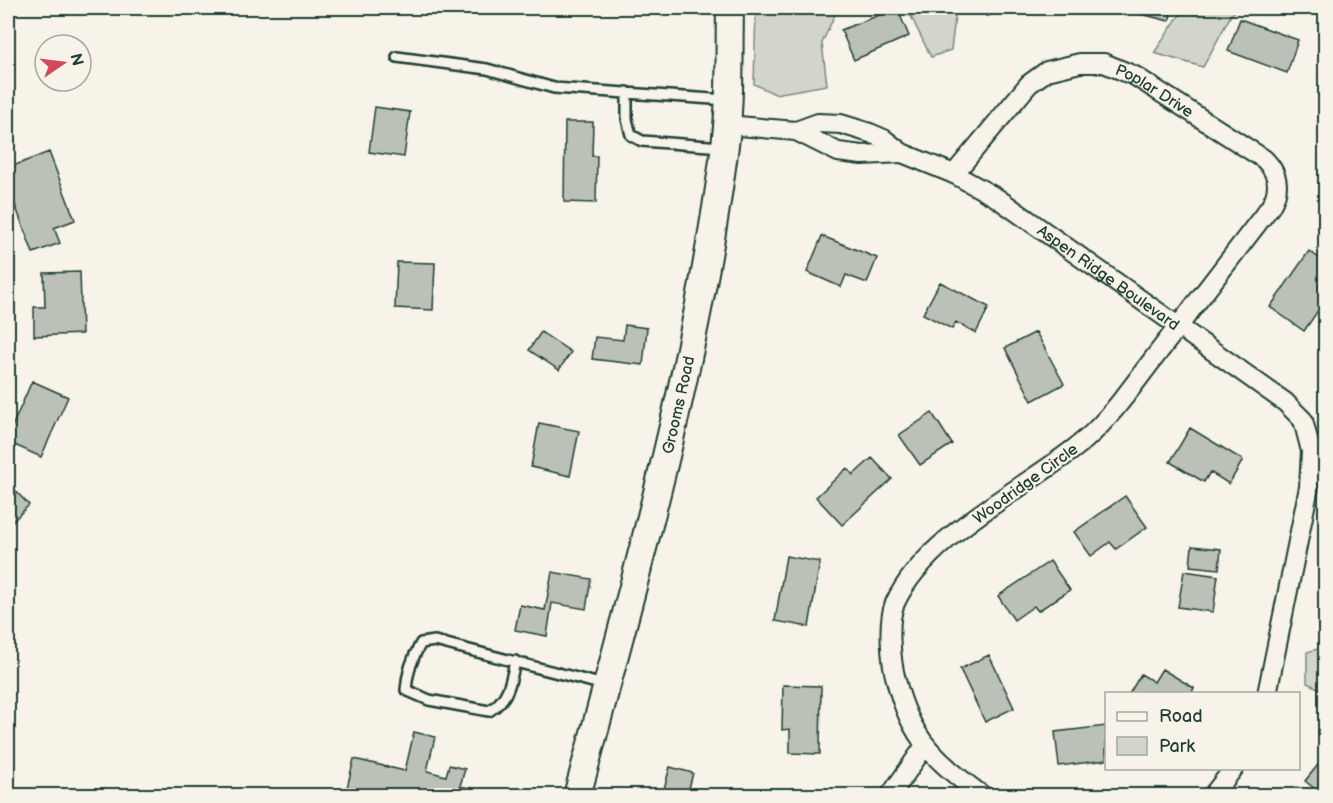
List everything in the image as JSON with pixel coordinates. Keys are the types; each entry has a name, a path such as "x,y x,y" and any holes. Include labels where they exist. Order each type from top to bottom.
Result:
{"street":[{"name":"Grooms Road","path":"577,795 696,326 726,136 730,8"},
{"name":"Poplar Drive","path":"954,174 1029,84 1047,71 1080,63 1104,63 1136,76 1264,159 1276,173"},
{"name":"Aspen Ridge Boulevard","path":"726,136 796,131 818,123 841,124 884,139 902,153 954,174 997,198 1285,402 1303,420 1311,451 1309,487 1267,692"},
{"name":"Aspen Ridge Boulevard","path":"796,131 838,152 862,156 902,153"},
{"name":"Woodridge Circle","path":"976,794 924,747 901,701 893,672 891,631 894,605 912,578 960,529 1087,438 1178,327 1270,207 1276,192 1276,173"},
{"path":"890,795 924,747"},
{"path":"1212,795 1232,770"}],"lane":[{"path":"397,57 487,69 554,88 728,100"},
{"path":"627,93 627,119 631,135 642,141 726,136"},
{"path":"515,661 510,687 500,705 489,711 429,700 406,690 407,673 421,643 435,641 515,661 606,685"}],"green space":[{"path":"756,8 838,8 822,43 827,85 775,94 754,84"},
{"path":"907,8 956,8 951,50 931,57"},
{"path":"1190,8 1239,8 1231,15 1203,67 1154,53 1178,17"},
{"path":"1326,647 1325,691 1307,683 1307,652"}],"building":[{"path":"897,8 909,36 854,60 841,30"},
{"path":"984,8 1022,8 986,16"},
{"path":"1117,8 1173,8 1169,21"},
{"path":"1240,19 1298,40 1287,73 1228,51"},
{"path":"375,107 410,112 404,157 369,152"},
{"path":"565,122 593,122 592,156 597,156 596,203 564,202"},
{"path":"49,152 75,220 54,228 60,243 33,253 8,186 8,168"},
{"path":"822,236 877,258 867,283 846,275 841,287 807,272"},
{"path":"1309,251 1326,263 1326,277 1319,287 1326,292 1326,299 1304,331 1270,307"},
{"path":"397,262 435,263 433,310 395,308"},
{"path":"80,272 82,334 34,336 34,307 45,307 44,273"},
{"path":"940,282 989,307 976,333 956,322 952,329 923,314"},
{"path":"625,325 647,328 643,365 592,359 595,337 623,340"},
{"path":"541,332 571,352 559,370 529,350"},
{"path":"1036,332 1064,384 1032,401 1005,348"},
{"path":"32,381 68,397 41,457 8,442 8,436"},
{"path":"932,413 952,444 920,465 899,435"},
{"path":"539,423 579,431 570,476 531,467"},
{"path":"1190,428 1243,460 1229,484 1210,472 1204,482 1170,462"},
{"path":"872,458 892,479 842,525 816,497 847,468 853,475"},
{"path":"8,483 29,505 8,526"},
{"path":"1125,496 1147,527 1116,549 1110,542 1091,556 1074,532"},
{"path":"1192,546 1221,549 1219,569 1190,566"},
{"path":"786,556 820,562 809,627 775,621"},
{"path":"1050,561 1070,590 1038,611 1034,606 1014,620 998,596"},
{"path":"1184,571 1218,576 1213,612 1178,607"},
{"path":"552,572 591,579 586,609 552,603 547,636 515,630 520,605 545,610"},
{"path":"989,655 1014,708 985,722 960,669"},
{"path":"1162,669 1194,688 1192,692 1130,692 1141,674 1154,682"},
{"path":"783,685 821,686 820,754 790,753 790,729 782,730"},
{"path":"1105,726 1105,760 1059,766 1055,732"},
{"path":"414,732 435,737 427,771 446,776 449,765 465,769 460,786 474,789 472,796 345,796 354,759 405,771"},
{"path":"1326,755 1326,796 1324,796 1305,781"},
{"path":"670,767 693,773 687,796 662,796"}]}
